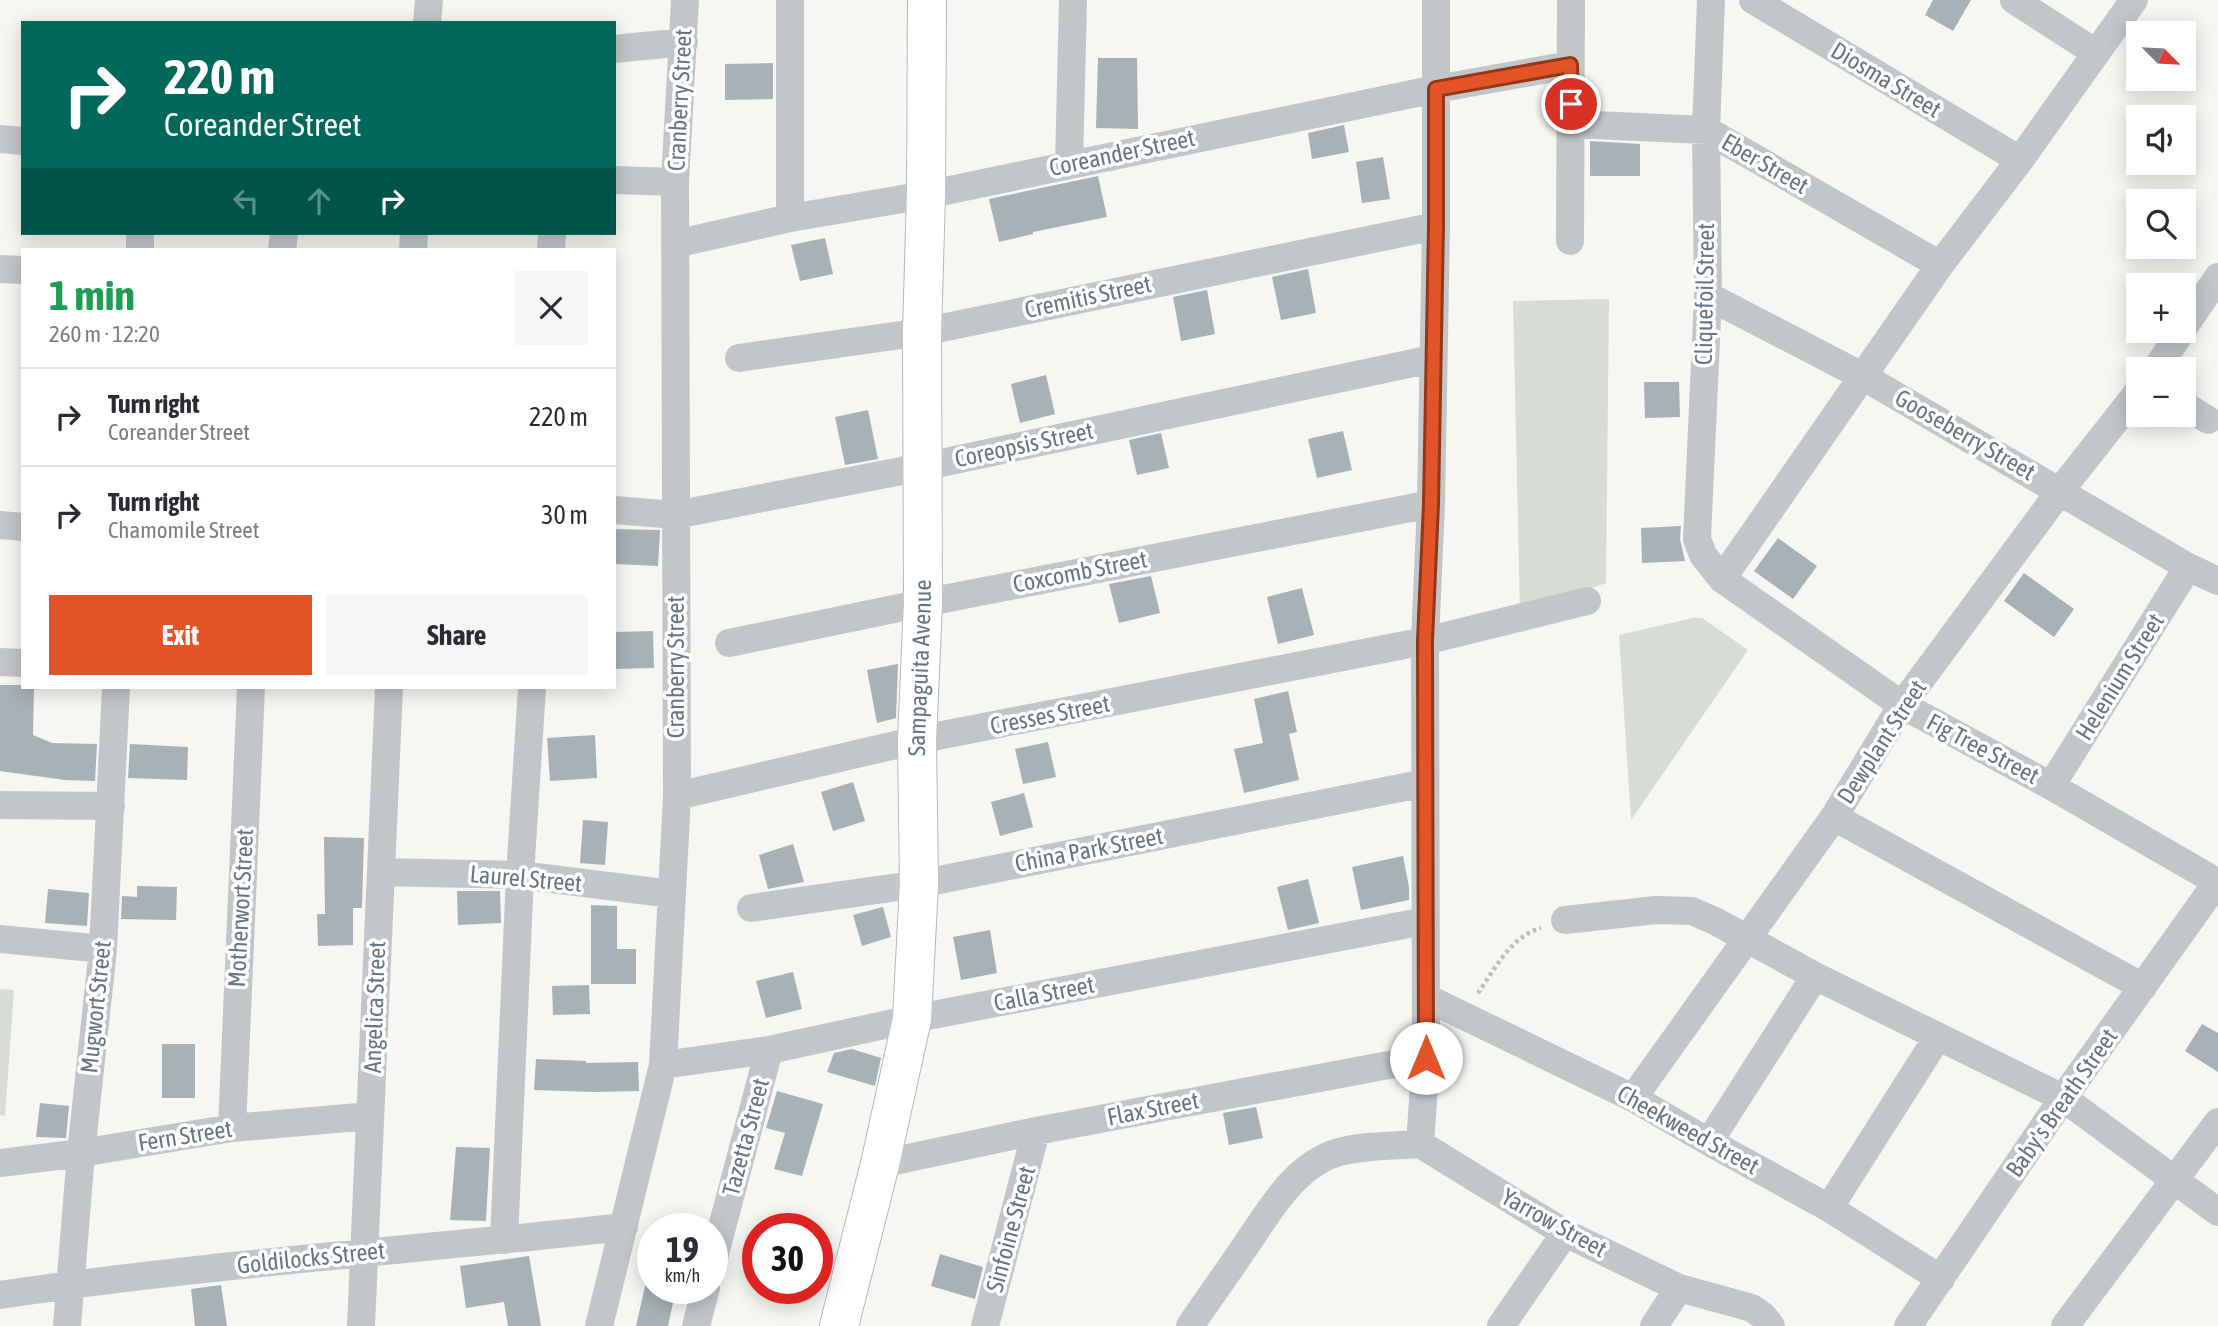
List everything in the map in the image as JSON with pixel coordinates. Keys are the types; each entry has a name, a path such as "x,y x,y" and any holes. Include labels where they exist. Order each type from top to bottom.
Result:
{"main road":[{"name":"Sampaguita Avenue","path":"839,1326 880,1164 912,1019 919,884 917,740 923,603 922,332 927,0"}],"street":[{"path":"427,21 429,0"},
{"name":"Cranberry Street","path":"599,1326 663,1066 677,796 676,182 685,0"},
{"path":"790,0 790,218"},
{"path":"1069,164 1073,0"},
{"path":"1190,1326 1278,1199 1312,1165 1338,1153 1420,1144 1427,998 1425,641 1431,504 1436,226 1436,0"},
{"path":"1570,241 1571,0"},
{"name":"Cliquefoil Street","path":"1711,0 1706,130 1707,296 1697,539 1703,555 1722,579"},
{"name":"Diosma Street","path":"1753,0 2020,160"},
{"path":"2014,0 2096,52"},
{"path":"1722,579 1940,265 2020,160 2134,0"},
{"path":"616,48 684,42"},
{"name":"Coreander Street","path":"676,244 790,218 926,195 1436,89 1570,65"},
{"name":"Eber Street","path":"1572,124 1706,130 1940,265"},
{"path":"0,139 21,141"},
{"path":"616,180 676,182"},
{"name":"Cremitis Street","path":"739,358 922,332 1436,226"},
{"path":"0,269 21,270"},
{"path":"2196,310 2218,277"},
{"name":"Gooseberry Street","path":"1707,296 1864,377 2189,568 2218,581"},
{"name":"Coreopsis Street","path":"616,510 675,515 922,467 1432,359"},
{"name":"Dewplant Street","path":"1633,1098 1834,817 1902,705 2060,491 2126,408"},
{"path":"2196,412 2208,420"},
{"name":"Coxcomb Street","path":"729,643 1431,504"},
{"path":"0,525 21,527"},
{"name":"Helenium Street","path":"2051,786 2189,568"},
{"name":"Fig Tree Street","path":"1722,579 1902,705 2051,786 2218,882"},
{"name":"Cresses Street","path":"677,796 917,740 1425,641 1587,601"},
{"path":"0,662 21,663"},
{"name":"Mugwort Street","path":"67,1326 81,1153 103,949 116,689"},
{"name":"Motherwort Street","path":"232,1128 251,689"},
{"name":"Angelica Street","path":"361,1326 389,689"},
{"path":"504,1240 520,876 532,689"},
{"name":"China Park Street","path":"751,908 919,884 1425,783"},
{"path":"0,805 111,806"},
{"path":"1834,817 2143,986"},
{"name":"Laurel Street","path":"381,872 520,876 671,894"},
{"name":"Baby's Breath Street","path":"1916,1322 1941,1279 2063,1098 2218,882"},
{"path":"1565,920 1656,910 1692,911 1715,921 1815,976 2063,1098 2218,1212"},
{"name":"Calla Street","path":"663,1066 769,1050 912,1019 1425,921"},
{"path":"0,939 103,949"},
{"path":"1709,1142 1815,976"},
{"name":"Cheekweed Street","path":"1427,998 1633,1098 1829,1208 1941,1279"},
{"path":"1829,1208 1937,1038"},
{"name":"Tazetta Street","path":"726,1213 769,1050"},
{"name":"Flax Street","path":"880,1164 1036,1131 1426,1058"},
{"name":"Fern Street","path":"0,1163 81,1153 232,1128 370,1116"},
{"path":"2064,1326 2218,1122"},
{"name":"Sinfoine Street","path":"985,1326 1036,1131"},
{"name":"Yarrow Street","path":"1420,1144 1565,1233 1679,1288 1752,1308 1771,1326"},
{"name":"Goldilocks Street","path":"0,1295 72,1284 364,1252 624,1227"},
{"path":"1501,1326 1565,1233"},
{"path":"1654,1326 1679,1288"},
{"path":"696,1326 702,1304"}],"path":[{"path":"1462,1015 1511,946 1534,930 1565,920"}],"shaded area":[{"path":"1609,299 1606,583 1520,614 1513,301"},
{"path":"1702,618 1748,650 1631,820 1619,635"},
{"path":"0,989 14,990 5,1116 0,1115"}],"building":[{"path":"1933,0 1971,0 1953,31 1925,15"},
{"path":"1098,58 1137,58 1138,129 1096,128"},
{"path":"773,63 773,99 725,100 725,64"},
{"path":"1344,125 1349,152 1312,159 1308,133"},
{"path":"1590,141 1640,144 1640,176 1590,176"},
{"path":"1383,157 1390,199 1362,203 1356,162"},
{"path":"1098,176 1107,217 999,242 989,199"},
{"path":"825,238 833,274 800,281 791,245"},
{"path":"1308,269 1316,313 1281,320 1272,277"},
{"path":"1207,290 1215,334 1181,341 1173,297"},
{"path":"1046,375 1055,414 1020,423 1011,384"},
{"path":"1644,382 1679,382 1680,417 1645,418"},
{"path":"868,410 878,459 845,465 835,417"},
{"path":"1343,431 1352,470 1317,478 1308,439"},
{"path":"1161,433 1169,468 1137,475 1129,440"},
{"path":"1681,526 1680,539 1685,561 1642,563 1641,528"},
{"path":"616,529 660,530 658,566 616,564"},
{"path":"1778,538 1817,566 1793,599 1754,571"},
{"path":"2024,573 2074,609 2054,637 2004,601"},
{"path":"1151,576 1160,613 1119,623 1109,584"},
{"path":"1302,588 1314,635 1278,644 1267,597"},
{"path":"653,631 654,668 616,669 616,632"},
{"path":"898,664 896,718 877,723 867,670"},
{"path":"0,685 21,685 21,689 34,689 33,735 52,743 97,744 95,781 65,780 0,771"},
{"path":"1288,691 1297,732 1289,734 1299,780 1244,793 1234,749 1263,743 1254,699"},
{"path":"595,735 597,778 550,781 547,738"},
{"path":"1048,742 1056,777 1023,784 1015,749"},
{"path":"130,744 188,747 187,780 128,778"},
{"path":"853,782 865,821 833,831 821,792"},
{"path":"1024,793 1033,827 1000,836 991,802"},
{"path":"583,820 608,822 605,865 580,863"},
{"path":"324,837 364,838 362,908 353,908 353,945 318,946 317,914 325,914"},
{"path":"793,844 804,882 768,889 759,855"},
{"path":"1403,856 1409,900 1361,910 1352,867"},
{"path":"1308,879 1319,923 1288,930 1277,887"},
{"path":"137,886 177,887 176,920 121,919 122,896 137,897"},
{"path":"48,889 89,893 87,926 45,923"},
{"path":"457,891 500,891 501,923 458,925"},
{"path":"591,905 617,906 617,949 636,949 636,984 591,984"},
{"path":"883,907 891,937 862,946 853,915"},
{"path":"990,930 997,973 961,980 953,937"},
{"path":"793,972 802,1009 766,1018 756,981"},
{"path":"589,985 590,1014 553,1015 552,986"},
{"path":"2202,1024 2218,1033 2218,1072 2185,1051"},
{"path":"162,1044 195,1044 195,1098 162,1098"},
{"path":"852,1049 881,1058 875,1086 827,1072 834,1053"},
{"path":"536,1059 586,1063 638,1062 639,1091 534,1090"},
{"path":"777,1091 823,1104 802,1176 774,1169 785,1133 766,1128"},
{"path":"40,1103 69,1106 66,1138 36,1137"},
{"path":"1256,1107 1263,1138 1229,1145 1223,1113"},
{"path":"456,1147 490,1148 486,1221 450,1220"},
{"path":"940,1254 983,1267 975,1299 931,1286"},
{"path":"529,1256 541,1326 508,1326 504,1302 466,1308 460,1266"},
{"path":"221,1285 227,1326 195,1326 191,1289"},
{"path":"641,1304 673,1304 668,1326 636,1326"}],"route":[{"path":"1426,1058 1425,641 1431,504 1436,89 1570,65 1571,104"}]}
